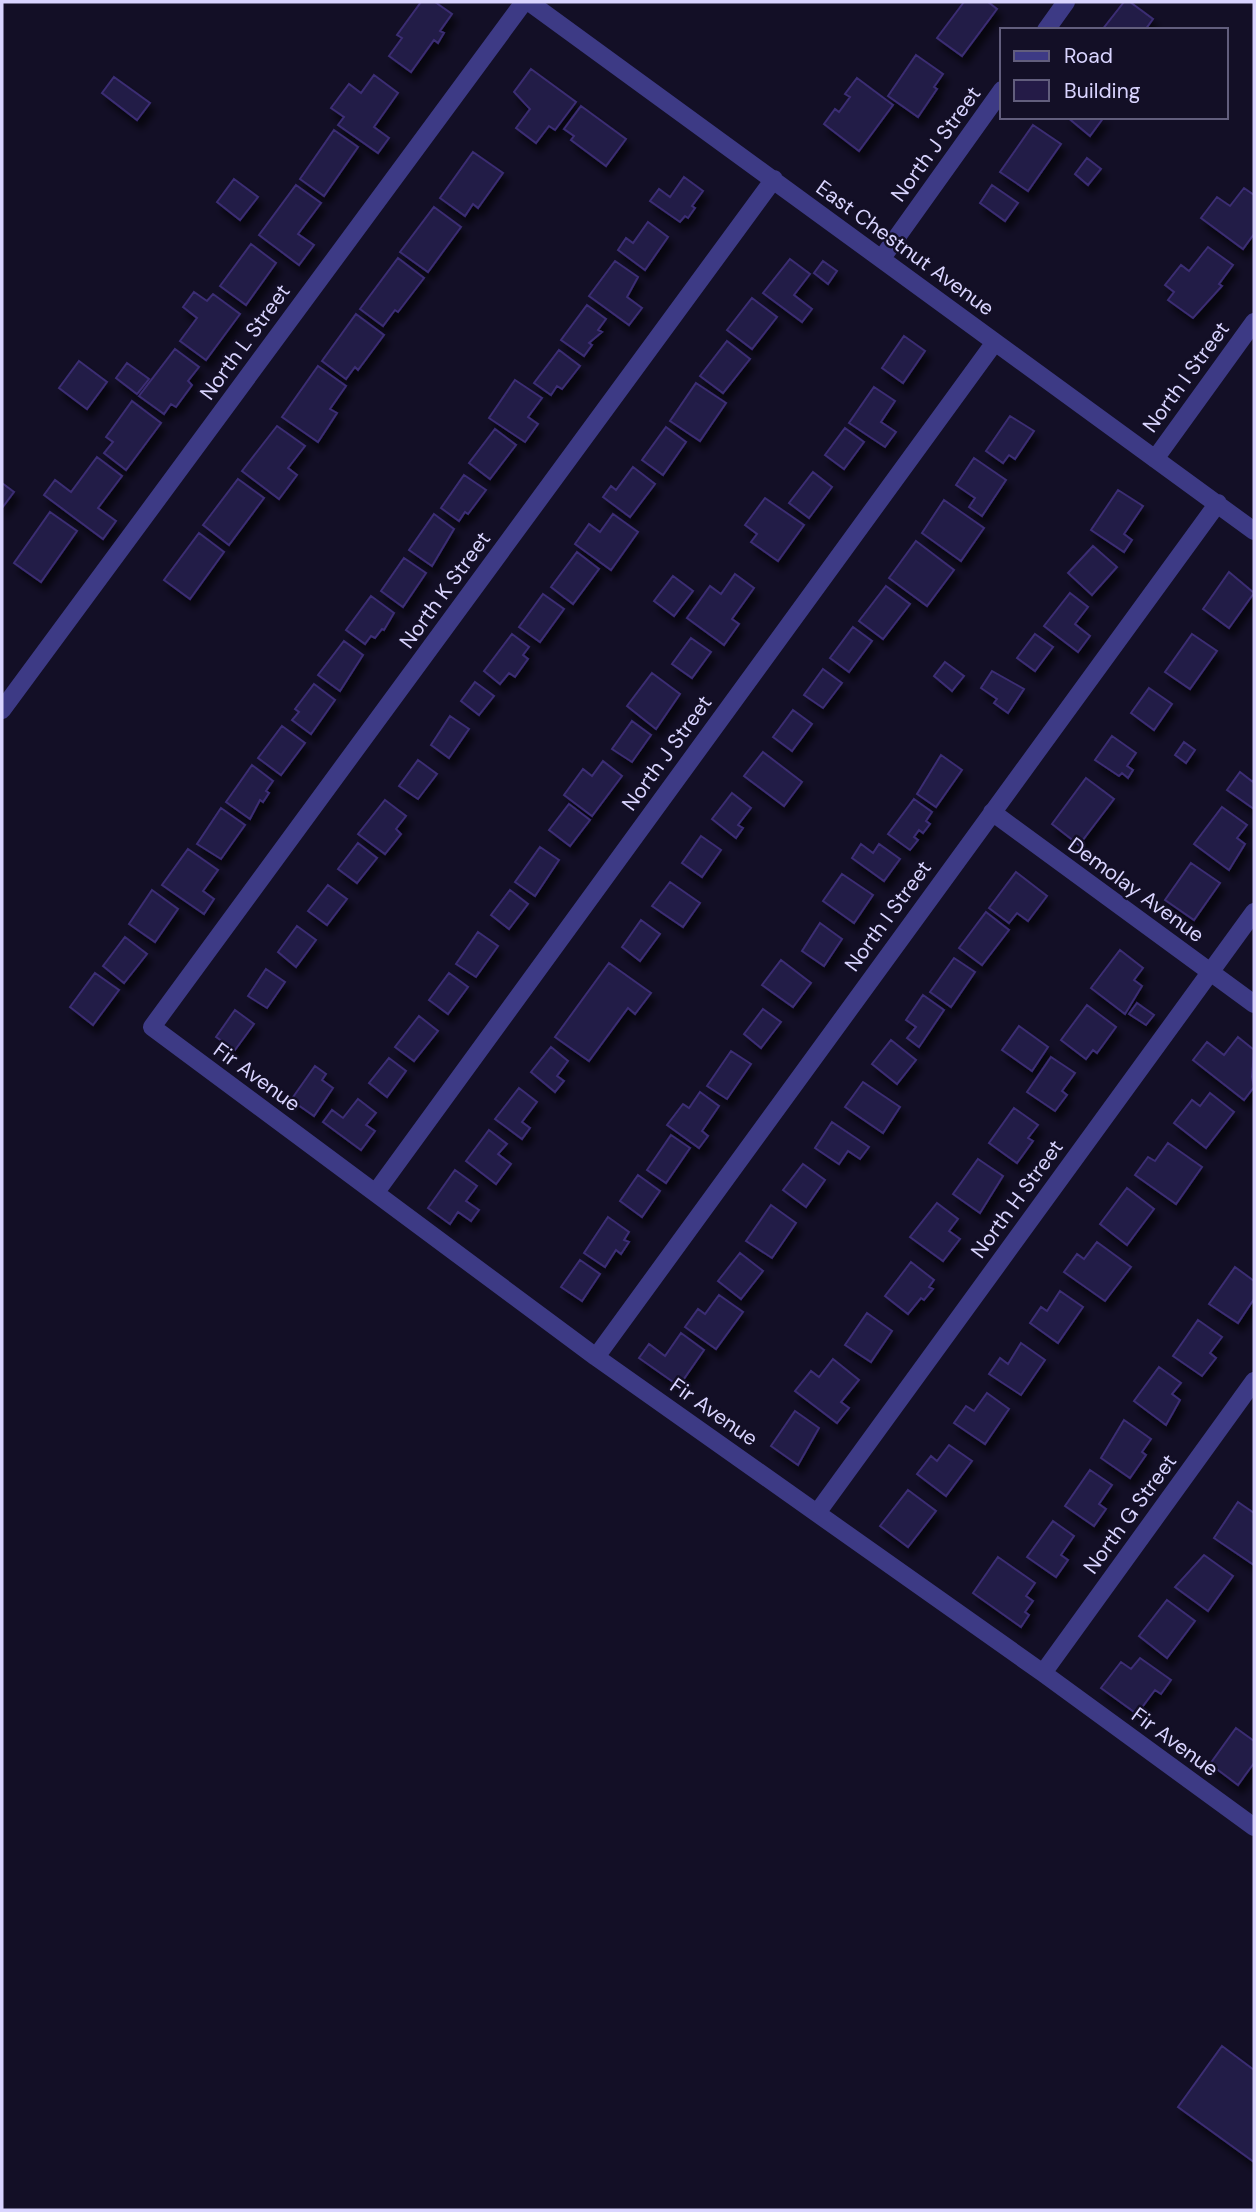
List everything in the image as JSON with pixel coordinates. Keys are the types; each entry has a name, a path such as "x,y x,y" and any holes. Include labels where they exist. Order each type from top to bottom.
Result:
{"street":[{"name":"East Chestnut Avenue","path":"527,2 774,179 1254,531"},
{"name":"North L Street","path":"2,710 527,2"},
{"path":"1047,28 1066,2"},
{"name":"North J Street","path":"882,258 1000,93"},
{"name":"North K Street","path":"152,1027 774,179"},
{"name":"North I Street","path":"1155,458 1254,322"},
{"name":"North J Street","path":"376,1192 995,342"},
{"name":"North I Street","path":"596,1357 1217,503"},
{"name":"Demolay Avenue","path":"992,812 1254,1004"},
{"name":"North H Street","path":"817,1513 1254,912"},
{"name":"Fir Avenue","path":"152,1027 596,1357 1043,1673 1254,1827"},
{"name":"North G Street","path":"1043,1673 1254,1381"}],"building":[{"path":"421,2 435,2 452,14 440,31 444,33 438,43 434,40 411,72 389,56 402,38 397,35"},
{"path":"964,2 988,2 997,9 962,56 937,38"},
{"path":"1124,2 1130,2 1153,19 1146,28 1104,28"},
{"path":"916,55 943,74 934,87 937,89 918,117 888,96"},
{"path":"531,69 576,102 555,130 549,126 536,143 516,128 530,109 514,92"},
{"path":"374,75 398,93 374,127 389,138 378,153 338,125 344,117 331,108 349,84 361,93"},
{"path":"114,77 150,103 137,120 102,93"},
{"path":"857,78 893,105 859,151 824,124 835,109 839,112 850,97 845,94"},
{"path":"581,106 626,139 606,166 571,140 574,136 564,129"},
{"path":"1069,119 1103,119 1090,136"},
{"path":"1033,125 1061,144 1028,191 1000,172"},
{"path":"334,130 358,147 324,196 300,179"},
{"path":"473,152 503,173 478,208 473,204 465,216 440,198"},
{"path":"1087,158 1101,169 1088,185 1075,174"},
{"path":"684,177 703,191 692,206 695,208 688,218 685,216 680,222 650,201 659,189 670,197"},
{"path":"234,179 258,197 240,220 217,202"},
{"path":"296,185 321,203 298,234 314,245 299,265 259,235"},
{"path":"992,185 1018,203 1005,221 980,203"},
{"path":"1244,188 1254,195 1254,234 1243,249 1201,218 1217,197 1230,206"},
{"path":"434,207 461,227 428,272 400,252"},
{"path":"648,222 668,237 645,270 618,250 626,238 633,243"},
{"path":"251,244 276,263 246,305 220,286"},
{"path":"1208,247 1233,265 1219,284 1222,286 1193,318 1168,300 1174,292 1165,285 1181,265 1189,271"},
{"path":"398,258 424,278 398,312 395,310 383,326 360,309"},
{"path":"790,259 810,274 794,295 812,309 802,322 763,293"},
{"path":"615,261 638,277 627,297 642,308 629,325 589,296"},
{"path":"823,261 837,271 828,284 814,273"},
{"path":"194,292 207,301 213,294 240,314 206,360 180,341 197,318 183,307"},
{"path":"752,298 777,317 752,349 727,330"},
{"path":"587,305 606,319 598,330 602,332 589,343 592,345 584,356 561,340"},
{"path":"356,314 384,335 358,370 355,367 346,379 322,361"},
{"path":"904,336 925,351 903,383 882,368"},
{"path":"727,341 750,359 723,393 700,376"},
{"path":"175,349 199,367 188,381 192,385 176,407 171,404 164,414 139,396"},
{"path":"559,350 580,366 562,389 557,386 551,395 534,383"},
{"path":"79,361 107,382 87,409 59,388"},
{"path":"127,363 149,379 137,394 116,378"},
{"path":"318,366 346,386 330,409 337,413 318,442 282,417"},
{"path":"515,380 542,398 528,417 538,424 525,442 489,418"},
{"path":"696,383 726,403 700,441 670,421"},
{"path":"874,387 895,401 881,422 896,432 885,447 849,423"},
{"path":"132,401 161,423 126,470 104,453 113,442 106,437"},
{"path":"1010,416 1034,431 1015,459 1009,455 1003,463 986,451"},
{"path":"277,426 305,446 288,468 297,475 279,499 242,471"},
{"path":"666,427 686,442 663,475 642,460"},
{"path":"845,428 864,442 844,469 825,455"},
{"path":"495,429 516,445 490,479 469,463"},
{"path":"97,457 122,476 98,508 116,521 103,539 44,495 55,480 71,492"},
{"path":"974,458 1006,480 982,516 969,507 975,498 956,485"},
{"path":"633,467 655,484 630,517 603,497 611,486 616,490"},
{"path":"813,472 832,487 809,518 789,503"},
{"path":"464,475 486,490 468,514 465,512 459,521 441,508"},
{"path":"238,479 264,498 229,545 203,525"},
{"path":"2,483 14,492 2,508"},
{"path":"1118,490 1143,506 1124,534 1132,540 1124,552 1091,530"},
{"path":"765,498 804,525 778,561 751,542 757,534 745,525"},
{"path":"944,500 984,528 961,561 922,533"},
{"path":"50,512 77,531 41,582 14,563"},
{"path":"434,514 454,529 432,566 409,550"},
{"path":"613,514 638,532 611,570 575,544 589,524 600,532"},
{"path":"199,533 224,552 190,599 164,580"},
{"path":"916,541 954,570 927,606 889,578"},
{"path":"1093,546 1117,567 1092,595 1068,573"},
{"path":"577,552 599,569 573,604 551,587"},
{"path":"404,558 426,573 403,607 381,591"},
{"path":"1229,572 1254,593 1229,628 1203,609"},
{"path":"735,574 754,588 732,619 739,624 724,645 687,618 710,586 721,594"},
{"path":"673,576 693,591 674,616 654,601"},
{"path":"886,586 910,604 883,639 859,621"},
{"path":"1070,593 1088,607 1075,624 1090,636 1078,652 1044,626"},
{"path":"543,594 564,609 540,642 519,627"},
{"path":"371,596 394,613 384,630 375,638 371,636 365,644 346,630"},
{"path":"853,627 872,641 849,672 830,658"},
{"path":"512,634 529,647 523,655 528,659 515,677 509,673 500,684 484,671"},
{"path":"1035,634 1053,647 1035,671 1017,658"},
{"path":"1192,634 1217,651 1190,689 1165,672"},
{"path":"691,638 711,652 692,678 672,664"},
{"path":"344,641 363,655 340,691 318,675"},
{"path":"945,662 964,676 952,691 934,676"},
{"path":"823,669 842,683 823,708 804,695"},
{"path":"992,671 1024,689 1008,713 994,703 997,699 981,688"},
{"path":"652,673 680,694 656,729 627,706"},
{"path":"475,682 494,696 479,715 461,701"},
{"path":"314,684 335,700 311,734 292,720 299,712 295,709"},
{"path":"1149,688 1172,704 1154,730 1131,713"},
{"path":"793,710 812,724 792,751 773,737"},
{"path":"450,716 469,729 449,758 431,745"},
{"path":"632,721 651,735 632,762 612,749"},
{"path":"282,726 305,743 281,775 258,758"},
{"path":"1112,736 1136,753 1127,766 1133,770 1128,778 1122,773 1119,776 1095,760"},
{"path":"1184,742 1195,750 1186,763 1175,755"},
{"path":"763,752 802,782 784,806 744,776"},
{"path":"941,755 962,770 936,807 917,794"},
{"path":"418,760 437,774 418,799 399,786"},
{"path":"603,761 622,776 592,816 564,795 583,769 592,776"},
{"path":"252,765 273,781 266,791 269,793 263,802 260,800 250,819 226,802"},
{"path":"1240,772 1253,782 1254,779 1254,809 1227,790"},
{"path":"1086,778 1114,799 1079,845 1052,824"},
{"path":"732,793 751,808 738,825 743,828 736,838 712,819"},
{"path":"914,799 932,812 926,821 930,824 923,833 919,830 914,837 918,840 910,850 888,834"},
{"path":"385,800 406,816 396,829 401,834 385,854 358,834"},
{"path":"569,804 590,820 570,846 549,830"},
{"path":"1222,807 1247,825 1237,838 1245,844 1229,870 1194,844"},
{"path":"221,808 245,825 221,859 197,844"},
{"path":"701,836 721,850 702,877 682,863"},
{"path":"358,843 377,858 357,883 338,869"},
{"path":"861,844 873,853 879,844 900,859 884,881 852,858"},
{"path":"540,847 559,860 535,896 515,882"},
{"path":"188,849 218,870 203,891 214,899 204,914 162,885"},
{"path":"1191,863 1220,883 1194,920 1165,900"},
{"path":"1016,872 1047,896 1028,921 1017,913 1009,923 989,908"},
{"path":"842,874 873,895 854,923 823,901"},
{"path":"670,882 700,903 683,927 652,906"},
{"path":"328,885 347,899 327,925 308,911"},
{"path":"152,890 178,909 155,942 129,924"},
{"path":"510,890 528,904 509,929 491,915"},
{"path":"986,912 1009,930 982,965 959,948"},
{"path":"641,920 660,934 640,961 622,947"},
{"path":"820,923 842,939 824,966 802,951"},
{"path":"297,926 316,940 296,967 278,952"},
{"path":"478,932 498,946 476,977 456,964"},
{"path":"125,937 147,954 124,983 103,966"},
{"path":"1120,950 1143,968 1134,980 1142,986 1125,1014 1091,988"},
{"path":"954,958 975,972 951,1007 930,992"},
{"path":"781,960 811,983 793,1007 762,985"},
{"path":"609,963 651,993 635,1014 628,1008 589,1061 555,1037"},
{"path":"266,969 285,982 267,1008 248,996"},
{"path":"95,973 119,990 93,1025 70,1007"},
{"path":"449,973 468,987 448,1014 429,1000"},
{"path":"923,995 944,1010 919,1047 907,1038 916,1027 906,1020"},
{"path":"1137,1003 1154,1015 1146,1025 1129,1014"},
{"path":"1087,1005 1116,1027 1097,1053 1093,1050 1086,1059 1061,1040"},
{"path":"763,1009 781,1022 761,1048 744,1034"},
{"path":"235,1010 254,1024 235,1050 216,1037"},
{"path":"419,1016 438,1031 414,1061 395,1047"},
{"path":"1019,1026 1048,1047 1032,1071 1002,1050"},
{"path":"1238,1037 1254,1050 1254,1087 1244,1100 1193,1060 1207,1042 1224,1055"},
{"path":"891,1040 916,1060 897,1084 872,1064"},
{"path":"551,1047 568,1061 557,1076 564,1081 555,1092 531,1072"},
{"path":"731,1051 751,1064 727,1099 707,1086"},
{"path":"1051,1057 1075,1073 1062,1091 1067,1095 1055,1111 1027,1092"},
{"path":"389,1058 406,1071 387,1097 369,1083"},
{"path":"315,1066 326,1074 322,1080 333,1088 314,1116 291,1100"},
{"path":"863,1082 900,1107 883,1133 845,1107"},
{"path":"519,1088 537,1102 522,1122 530,1128 522,1139 495,1119"},
{"path":"700,1092 719,1106 702,1131 708,1136 699,1148 667,1125 683,1104 689,1108"},
{"path":"1210,1093 1234,1112 1206,1148 1174,1123 1192,1100 1200,1106"},
{"path":"358,1099 376,1113 366,1125 375,1131 361,1150 323,1122 332,1110 343,1118"},
{"path":"1014,1108 1038,1125 1028,1138 1033,1141 1017,1163 989,1143"},
{"path":"832,1122 869,1147 860,1159 848,1151 839,1164 815,1148"},
{"path":"489,1130 507,1144 498,1154 511,1164 496,1184 466,1161"},
{"path":"671,1135 690,1148 666,1183 647,1170"},
{"path":"1168,1143 1202,1167 1176,1204 1135,1175 1148,1157 1155,1161"},
{"path":"978,1159 1003,1176 980,1213 953,1194"},
{"path":"803,1164 825,1180 806,1207 783,1190"},
{"path":"455,1170 477,1186 466,1201 479,1210 471,1221 458,1212 450,1224 428,1208"},
{"path":"638,1175 660,1191 642,1217 620,1201"},
{"path":"1127,1188 1154,1209 1127,1245 1100,1224"},
{"path":"937,1203 958,1219 949,1231 960,1239 943,1261 910,1237"},
{"path":"771,1205 796,1223 772,1258 746,1241"},
{"path":"608,1217 629,1232 624,1240 629,1242 621,1254 616,1250 605,1267 584,1253"},
{"path":"1097,1242 1131,1267 1105,1301 1064,1272 1077,1254 1084,1259"},
{"path":"740,1253 763,1271 741,1299 718,1281"},
{"path":"580,1260 600,1274 582,1301 561,1287"},
{"path":"911,1262 934,1280 929,1287 933,1289 924,1300 921,1298 908,1314 885,1296"},
{"path":"1235,1267 1254,1281 1254,1299 1238,1323 1209,1304"},
{"path":"1060,1291 1083,1307 1058,1343 1030,1323 1041,1307 1047,1311"},
{"path":"719,1295 743,1312 716,1349 685,1327 698,1309 705,1314"},
{"path":"867,1313 892,1331 871,1362 845,1345"},
{"path":"1198,1320 1222,1337 1210,1353 1216,1358 1202,1376 1173,1356"},
{"path":"681,1333 704,1350 679,1386 639,1358 649,1344 665,1356"},
{"path":"1021,1343 1045,1360 1021,1395 989,1374 1000,1358 1008,1364"},
{"path":"833,1359 859,1380 841,1402 849,1408 837,1423 795,1391 811,1371 819,1377"},
{"path":"1159,1367 1181,1383 1172,1394 1180,1400 1166,1425 1134,1401"},
{"path":"987,1393 1009,1409 985,1444 954,1423 966,1406 974,1411"},
{"path":"795,1411 819,1428 798,1465 771,1446"},
{"path":"1124,1420 1151,1439 1142,1452 1146,1455 1130,1478 1101,1458"},
{"path":"949,1445 972,1461 946,1496 917,1474 931,1456 937,1461"},
{"path":"1090,1470 1112,1485 1099,1504 1106,1509 1094,1526 1065,1506"},
{"path":"908,1490 936,1511 908,1547 880,1526"},
{"path":"1238,1502 1254,1513 1254,1565 1214,1538"},
{"path":"1053,1521 1074,1536 1061,1555 1068,1560 1056,1577 1027,1557"},
{"path":"1204,1555 1233,1576 1208,1611 1175,1587"},
{"path":"998,1557 1035,1583 1026,1596 1033,1601 1025,1612 1029,1615 1021,1627 973,1593"},
{"path":"1167,1600 1195,1621 1167,1658 1139,1636"},
{"path":"1140,1658 1171,1680 1161,1694 1155,1690 1137,1714 1101,1688 1121,1662 1131,1669"},
{"path":"1236,1728 1254,1741 1254,1763 1238,1785 1210,1764"},
{"path":"1222,2046 1254,2070 1254,2162 1178,2107"}]}
